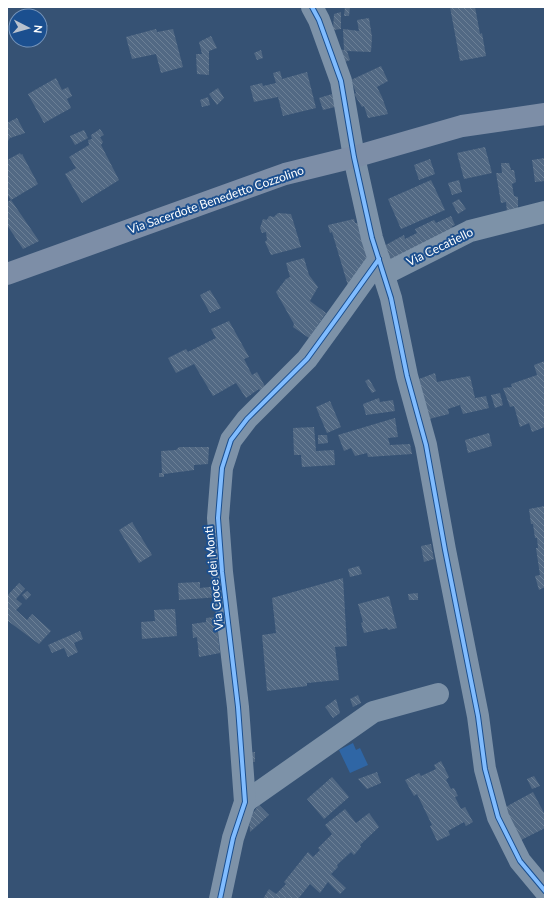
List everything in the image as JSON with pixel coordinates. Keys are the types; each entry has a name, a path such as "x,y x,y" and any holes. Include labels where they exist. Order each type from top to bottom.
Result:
{"main road":[{"name":"Via Sacerdote Benedetto Cozzolino","path":"7,274 285,174 354,157 462,126 545,114"}],"street":[{"path":"312,7 319,20 341,81 354,157 372,238 390,298 407,376 426,445 478,716 485,769 498,816 520,861 545,891"},
{"name":"Via Cecatiello","path":"381,267 470,231 545,212"},
{"name":"Via Croce dei Monti","path":"220,899 233,838 245,802 238,707 223,579 218,518 222,468 231,440 247,419 307,359 339,315 381,267"},
{"path":"245,802 373,712 438,694"}],"shaded area":[{"path":"353,743 356,750 360,748 368,765 350,773 339,750"}],"building":[{"path":"345,7 350,7 349,16 344,16"},
{"path":"450,7 475,7 486,56 460,61"},
{"path":"341,12 341,29 333,30 334,14"},
{"path":"369,18 372,37 371,52 347,51 350,60 342,63 337,49 344,50 343,29 359,31 357,20"},
{"path":"156,29 157,32 173,29 183,67 161,73 156,54 132,59 126,37"},
{"path":"211,36 217,48 209,51 209,75 197,74 196,54 202,54 199,42"},
{"path":"261,50 263,58 257,60 254,53"},
{"path":"381,66 388,81 377,87 388,114 368,118 364,106 362,107 354,94 356,93 351,80"},
{"path":"280,71 282,79 307,72 316,108 283,116 278,97 254,102 250,86 262,83 263,86 276,83 273,73"},
{"path":"56,78 62,90 68,87 72,96 67,99 71,108 44,123 28,94"},
{"path":"218,88 224,98 217,105 209,94"},
{"path":"332,94 335,107 323,110 319,98"},
{"path":"208,97 210,105 202,107 200,100"},
{"path":"17,118 25,133 10,138 7,142 7,123"},
{"path":"100,129 104,135 100,137 103,142 101,145 119,180 82,203 65,174 76,168 69,157 89,145 88,140 92,139 91,135"},
{"path":"84,130 88,138 75,145 70,136"},
{"path":"485,147 492,173 464,179 457,153"},
{"path":"20,153 21,155 22,154 38,184 11,200 7,194 7,160"},
{"path":"545,158 545,181 535,182 532,160"},
{"path":"430,159 435,174 419,180 414,165"},
{"path":"501,163 509,163 511,170 514,170 516,182 512,184 514,196 518,197 518,212 507,212 506,202 501,203 496,173 502,173"},
{"path":"431,180 445,210 401,229 388,199"},
{"path":"459,180 462,192 452,195 448,183"},
{"path":"459,199 466,209 458,214 452,203"},
{"path":"11,200 39,241 23,249 7,225 7,202"},
{"path":"278,213 291,214 301,247 271,255 265,242 267,240 266,232 262,233 260,228 263,219 267,220 269,216 274,217"},
{"path":"451,216 455,225 452,226 457,237 390,267 382,247 404,235 405,239 417,233 415,229 434,220 436,223"},
{"path":"354,219 355,223 359,223 369,258 349,289 332,232 330,233 328,225"},
{"path":"304,258 309,275 318,287 310,301 326,313 309,338 293,327 294,324 276,292 286,279 290,277 286,263"},
{"path":"210,290 221,308 210,313 200,295"},
{"path":"229,321 249,357 244,359 252,375 257,372 267,390 262,394 259,389 246,398 236,383 213,396 194,364 176,373 168,358 186,349 188,352 216,338 211,329"},
{"path":"545,361 545,427 532,432 529,423 520,427 514,406 510,407 503,388 512,387 511,384 537,375 534,365"},
{"path":"435,373 437,382 470,376 475,398 486,396 489,408 463,414 460,405 448,409 449,414 429,419 419,379"},
{"path":"369,379 376,391 372,393 365,381"},
{"path":"500,393 503,405 495,408 491,395"},
{"path":"379,398 380,402 393,400 395,411 366,415 363,404"},
{"path":"330,401 341,427 327,433 316,407"},
{"path":"395,418 398,437 388,438 390,445 410,444 412,454 368,457 367,453 355,456 351,448 344,451 338,435"},
{"path":"314,427 316,451 334,450 335,465 302,467 301,455 294,455 293,428"},
{"path":"489,433 492,446 468,453 465,440"},
{"path":"318,435 327,435 328,443 318,444"},
{"path":"179,447 209,447 208,464 194,465 194,470 164,474 164,477 159,477 159,473 162,473 161,451 176,450"},
{"path":"545,506 545,587 539,590 535,576 540,575 536,548 538,548 537,538 535,538 533,524 531,524 529,509"},
{"path":"132,522 152,555 139,563 119,530"},
{"path":"431,544 434,559 424,562 421,546"},
{"path":"359,566 362,574 350,577 348,569"},
{"path":"343,578 347,646 335,647 339,680 307,683 307,686 267,691 262,635 276,633 272,598"},
{"path":"200,582 200,588 218,586 219,597 179,600 178,583"},
{"path":"19,583 25,589 16,599 22,604 16,610 27,620 32,614 51,631 39,644 8,621 7,623 7,596"},
{"path":"27,591 31,595 26,600 22,595"},
{"path":"418,593 418,600 409,600 408,594"},
{"path":"389,596 397,628 388,630 387,628 364,633 361,623 363,622 358,604"},
{"path":"175,609 177,636 142,639 141,622 155,621 154,610"},
{"path":"216,617 220,653 199,657 197,637 193,638 192,624 206,622 206,618"},
{"path":"80,631 83,639 74,643 78,652 68,657 64,648 52,653 48,645"},
{"path":"358,695 361,703 353,707 350,699"},
{"path":"336,699 340,713 333,718 325,707"},
{"path":"255,752 255,762 246,762 245,753"},
{"path":"441,761 449,777 446,780 451,789 454,788 458,796 455,797 461,809 465,807 473,822 466,826 464,822 448,831 450,835 437,841 430,826 432,825 417,794 414,796 405,780 419,773 421,776 436,769 434,765"},
{"path":"377,772 381,783 367,789 358,779"},
{"path":"534,776 540,786 532,789 527,779"},
{"path":"332,777 349,797 324,819 307,799"},
{"path":"533,792 545,815 545,828 521,840 504,808"},
{"path":"259,805 269,815 250,832 249,818"},
{"path":"345,809 356,823 369,813 379,827 360,845 361,847 354,855 351,852 337,865 338,867 331,874 346,888 340,894 328,882 320,893 310,884 298,899 263,899 269,889 276,894 286,884 284,882 308,852 313,857 320,850 318,848 332,834 325,825"}],"cycle path":[{"path":"312,7 319,20 341,81 354,157 372,238 391,298 407,376 426,445 478,716 485,769 498,817 520,861 545,891"},
{"path":"220,899 233,838 245,802 238,707 222,572 218,518 222,468 231,440 247,419 307,359 379,259"}]}
